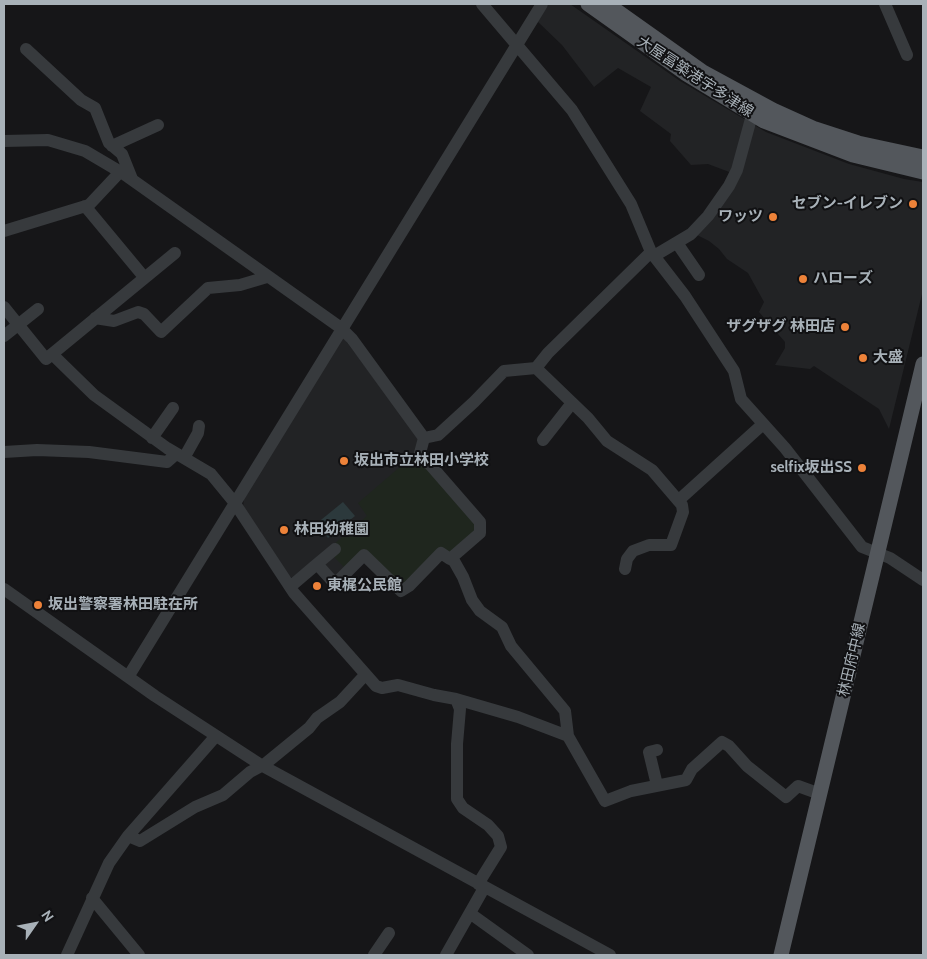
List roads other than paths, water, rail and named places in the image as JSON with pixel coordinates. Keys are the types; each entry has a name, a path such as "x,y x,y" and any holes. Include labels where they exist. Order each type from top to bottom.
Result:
{"main road":[{"name":"大屋冨築港宇多津線","path":"588,4 685,73 752,115 808,139 853,155 923,172"},
{"name":"大屋冨築港宇多津線","path":"607,4 704,72 772,110 815,129 858,143 923,156"},
{"name":"林田府中線","path":"781,955 923,364"}],"street":[{"path":"482,4 572,110 631,204 653,254 685,296 734,371 741,399 785,448 862,547 921,575"},
{"path":"128,677 542,4"},
{"path":"885,4 907,55"},
{"path":"26,49 81,100 94,108 108,143 122,154 132,180"},
{"path":"424,438 438,435 474,402 504,370 536,368 548,353 653,254 692,234 708,216 729,186 739,165 752,115"},
{"path":"112,146 158,125"},
{"path":"4,141 48,140 85,151 132,180 267,278 341,328 352,339 424,438"},
{"path":"4,231 89,205 120,172"},
{"path":"85,206 144,277"},
{"path":"676,243 699,275"},
{"path":"4,306 46,359 175,253"},
{"path":"95,318 114,321 138,312 144,314 160,332 208,288 240,285 267,278"},
{"path":"4,336 38,309"},
{"path":"52,354 94,395 152,438 211,474 234,502 290,587 376,686 382,688 398,685 456,699 518,716 568,736"},
{"path":"536,368 607,441 652,470 680,499 682,512 671,545 650,545 633,551 627,559 625,568"},
{"path":"543,440 572,403"},
{"path":"152,438 174,408"},
{"path":"680,499 763,424"},
{"path":"5,453 37,450 89,452 167,462 180,456 198,434 199,426"},
{"path":"424,438 420,453 481,526 480,532 450,558"},
{"path":"290,587 335,549"},
{"path":"317,564 335,584 364,555 401,591 409,586 441,553 454,561 472,600 480,611 502,627 511,646 565,711 568,736 605,802 631,791 686,780 692,769 722,742 729,746 747,766 786,797 798,786 820,794"},
{"path":"4,589 128,677 261,765 610,955"},
{"path":"128,836 140,841 195,807 223,795 340,702 365,675"},
{"path":"446,955 471,914 481,886 500,847 498,836 488,825 463,808 456,800 460,709 456,699"},
{"path":"67,955 108,863 128,836 215,736"},
{"path":"657,750 650,752 657,785"},
{"path":"92,898 139,955"},
{"path":"471,914 528,955"},
{"path":"374,955 389,933"}],"place":[{"name":"セブン-イレブン","path":"913,204"},
{"name":"ワッツ","path":"773,217"},
{"name":"ハローズ","path":"803,279"},
{"name":"ザグザグ 林田店","path":"845,327"},
{"name":"大盛","path":"863,358"},
{"name":"坂出市立林田小学校","path":"344,461"},
{"name":"selfix坂出SS","path":"862,468"},
{"name":"林田幼稚園","path":"284,530"},
{"name":"東梶公民館","path":"317,586"},
{"name":"坂出警察署林田駐在所","path":"38,605"}]}
